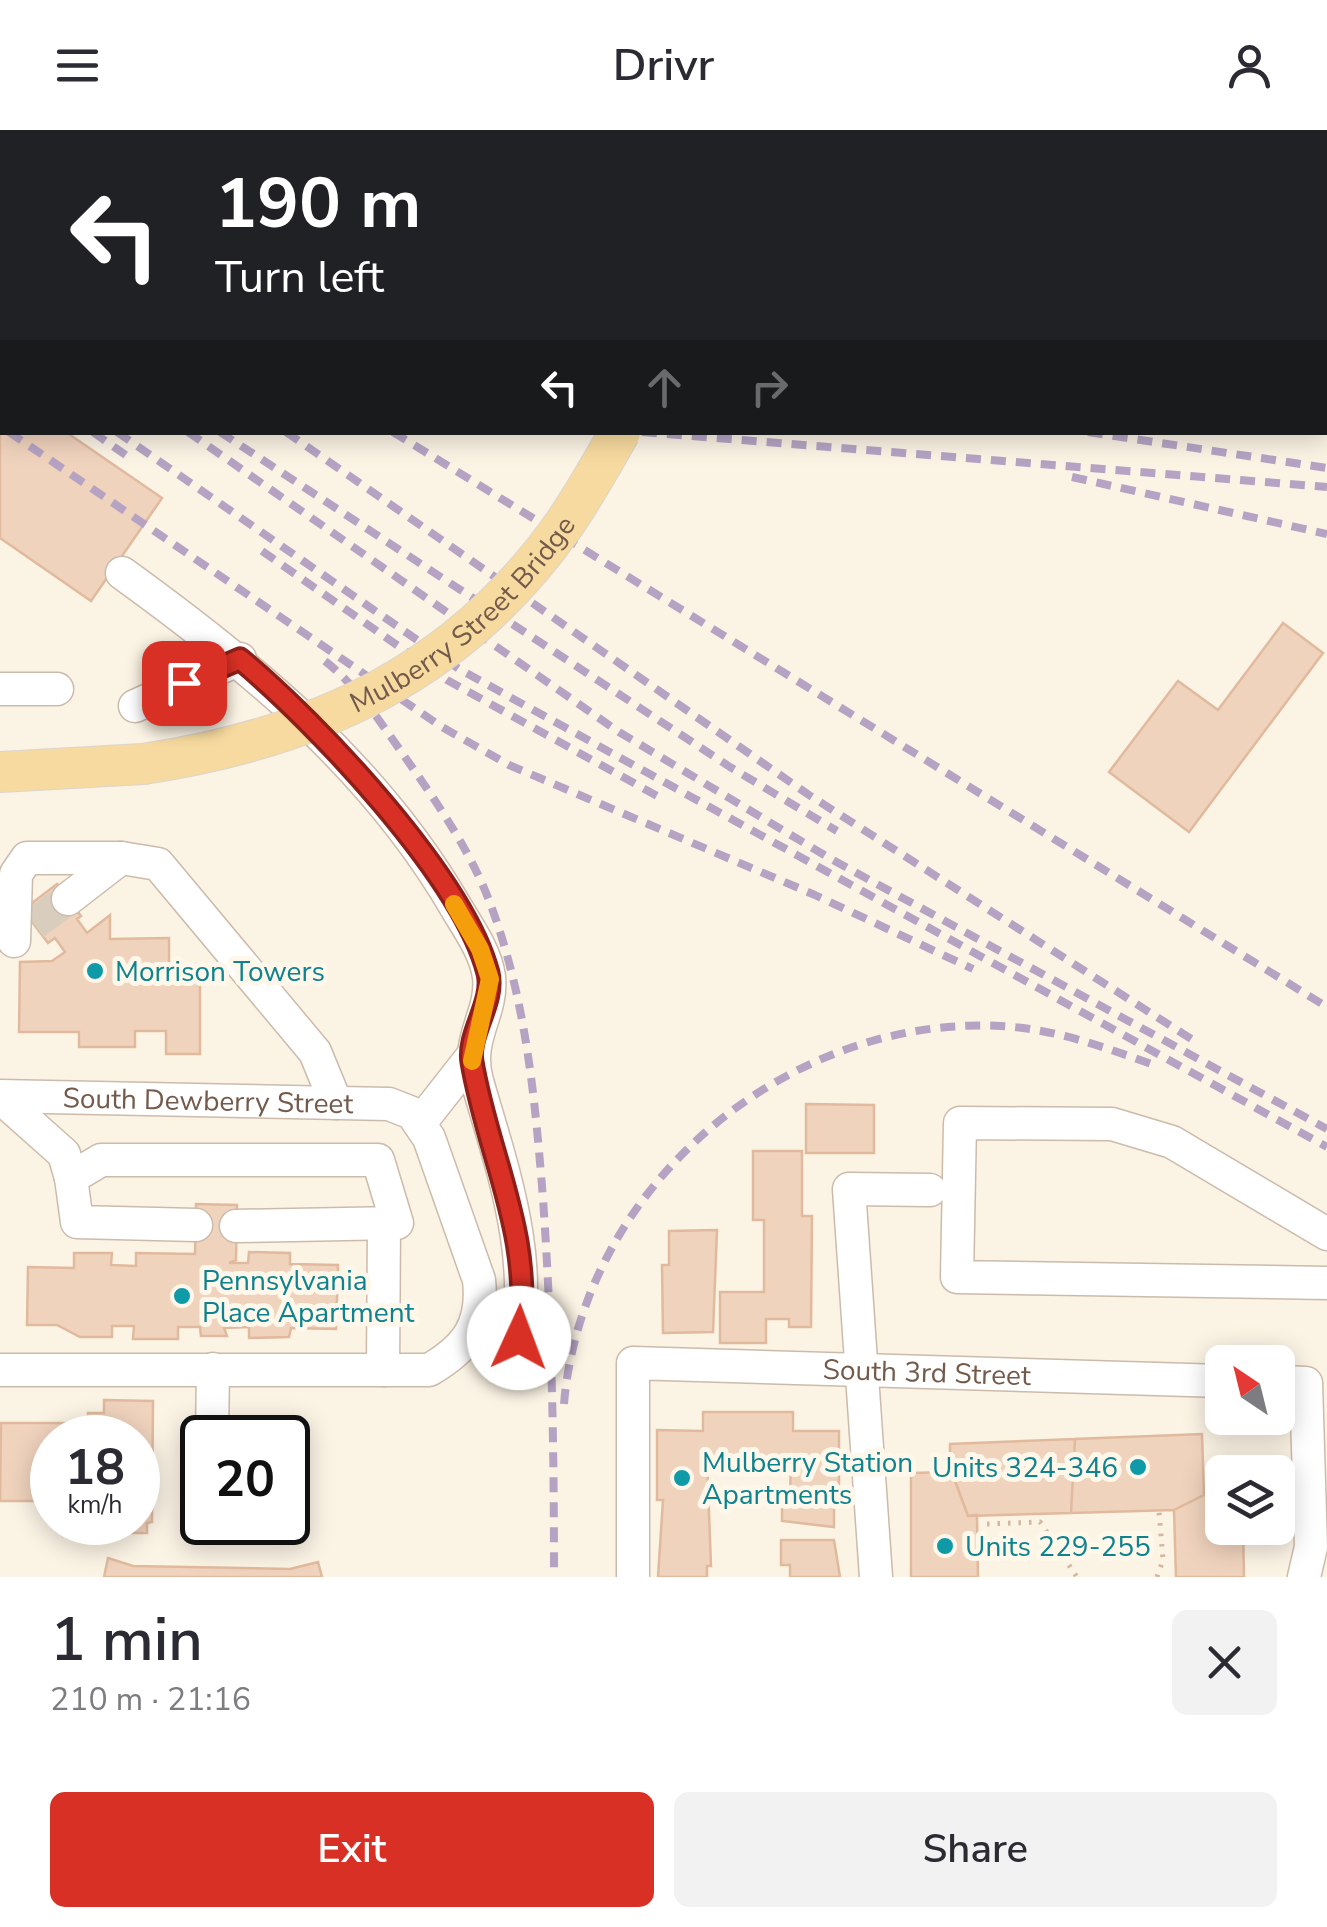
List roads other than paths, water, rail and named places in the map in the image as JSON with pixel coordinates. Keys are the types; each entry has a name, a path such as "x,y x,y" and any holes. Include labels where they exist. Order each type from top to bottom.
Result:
{"highway":[{"path":"820,130 841,130"}],"main road":[{"name":"Mulberry Street Bridge","path":"0,772 143,764 218,753 306,726 367,699 435,657 534,564 565,522 618,435"}],"street":[{"path":"0,1370 429,1370 458,1353 482,1301 479,1280 416,1118 471,1058 490,979 480,949 444,887 328,741 240,659 122,573"},
{"path":"135,706 240,659"},
{"path":"0,689 57,689"},
{"path":"16,935 16,874 27,858 120,858 158,864 315,1052 336,1104"},
{"path":"68,898 120,858"},
{"path":"471,1058 514,1211 522,1314 512,1362"},
{"path":"0,1097 64,1154 77,1222 196,1225"},
{"name":"South Dewberry Street","path":"0,1097 389,1104 416,1118"},
{"path":"1327,1234 1172,1142 1112,1124 960,1122 957,1277 1327,1283"},
{"path":"71,1178 101,1160 378,1160 398,1223 236,1226"},
{"path":"876,1577 865,1372 849,1188 930,1190"},
{"path":"384,1223 398,1370"},
{"name":"South 3rd Street","path":"634,1577 633,1363 1205,1380"},
{"path":"212,1415 213,1370"},
{"path":"1295,1408 1311,1547 1304,1577"}],"tunnel":[{"path":"34,924 68,899"}],"railway":[{"path":"13,435 442,727 509,765 815,895 973,969"},
{"path":"97,435 127,456"},
{"path":"121,435 459,669 1327,1147"},
{"path":"192,435 619,732 831,859 1327,1129"},
{"path":"225,435 730,767 837,831"},
{"path":"290,435 809,795 1196,1042"},
{"path":"398,435 1327,1007"},
{"path":"679,435 1327,487"},
{"path":"1108,435 1327,468"},
{"path":"1072,477 1327,534"},
{"path":"262,551 447,680 661,798"},
{"path":"325,661 369,708 453,829 490,903 512,976 532,1086 543,1199 552,1388 554,1577"},
{"path":"564,1404 579,1325 610,1252 653,1187 708,1130 773,1084 844,1050 921,1030 1001,1026 1060,1035 1154,1065"}],"place":[{"name":"Morrison Towers","path":"95,971"},
{"name":"Pennsylvania Place Apartment","path":"182,1296"},
{"name":"Units 324-346","path":"1138,1467"},
{"name":"Mulberry Station Apartments","path":"682,1478"},
{"name":"Units 229-255","path":"945,1546"}]}
